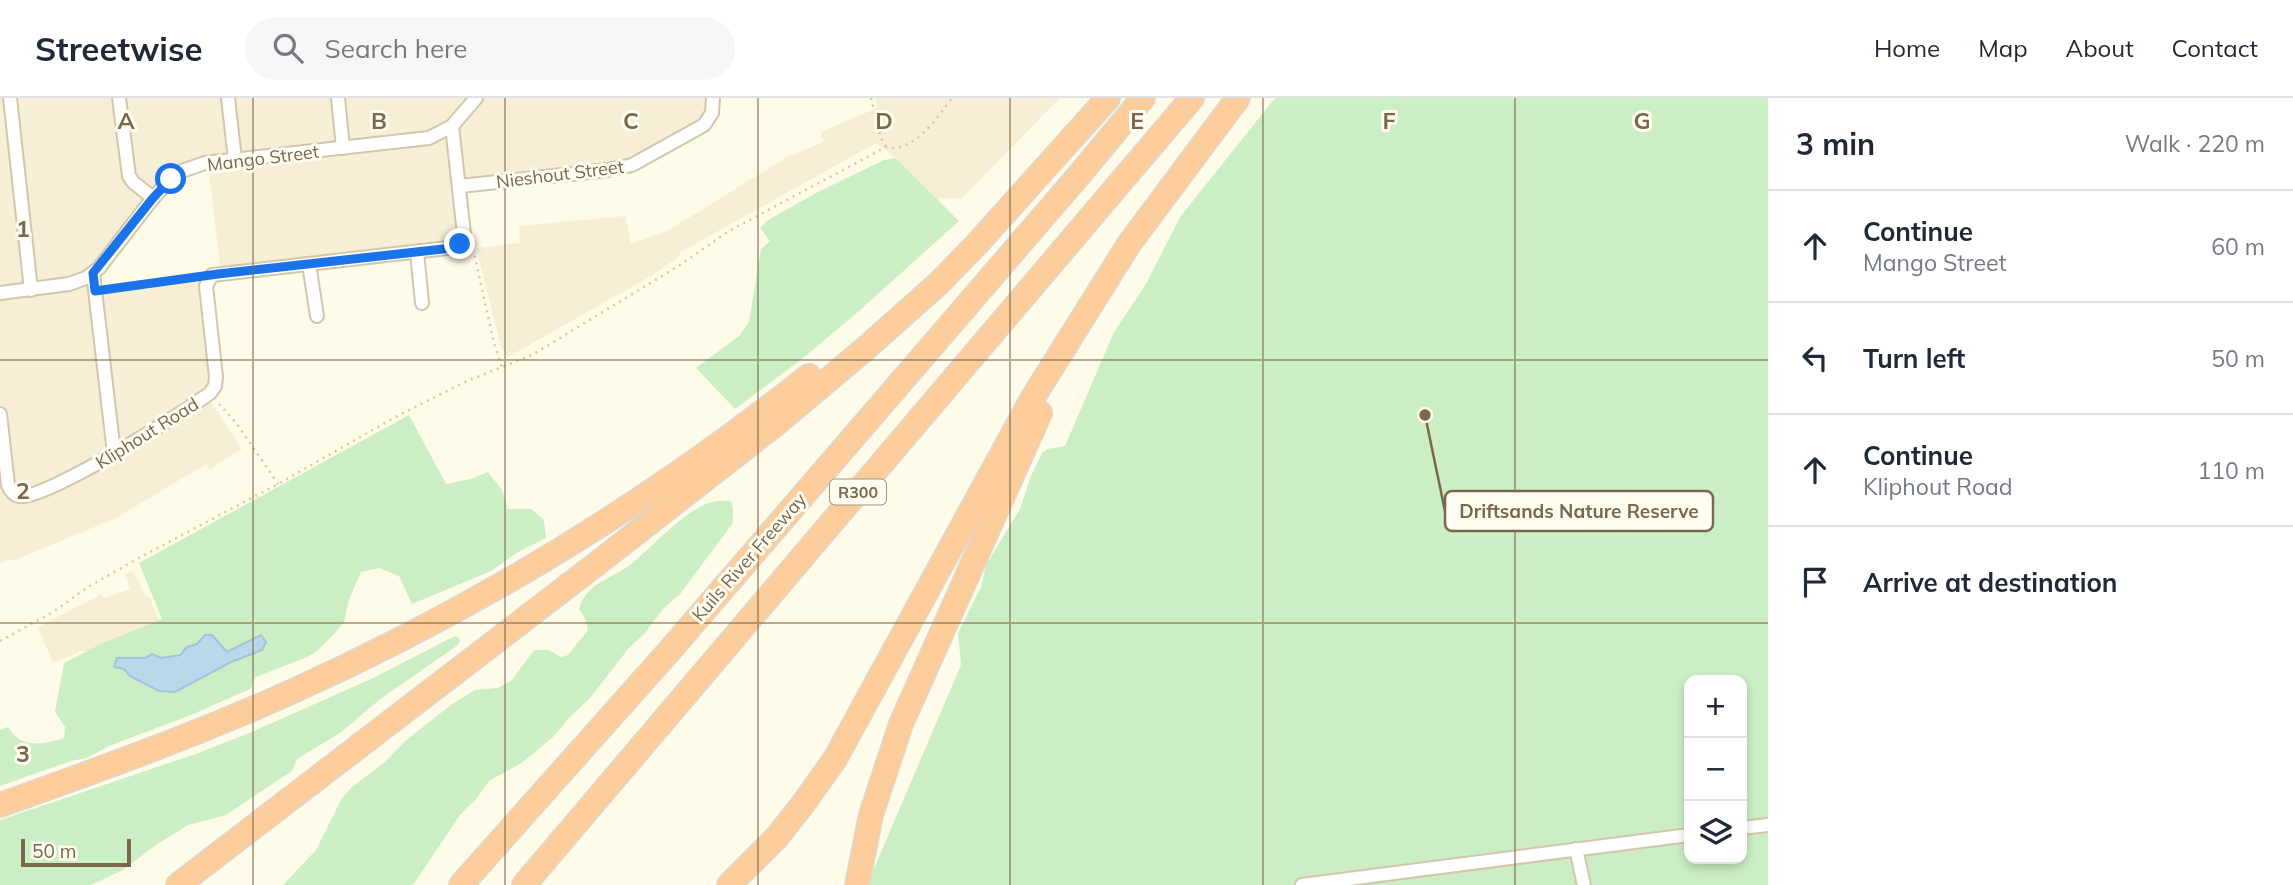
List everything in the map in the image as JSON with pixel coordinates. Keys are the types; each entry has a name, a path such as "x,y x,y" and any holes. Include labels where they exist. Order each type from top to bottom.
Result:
{"highway":[{"path":"178,885 609,554 866,348 939,283 976,245 1108,98"},
{"name":"Kuils River Freeway","path":"461,885 671,649 1143,98"},
{"name":"R300","path":"524,885 1192,98"},
{"path":"729,885 777,837 835,759 1032,399 1129,243 1238,98"},
{"path":"0,805 166,745 292,692 440,619 538,564 673,478 784,396 915,289 1027,186"},
{"path":"857,885 871,814 901,724 1080,324"}],"street":[{"path":"10,98 31,290"},
{"path":"119,98 129,176 153,198"},
{"path":"228,98 235,160"},
{"path":"338,98 344,148"},
{"name":"Nieshout Street","path":"460,186 632,166 704,125 712,113 713,98"},
{"name":"Mango Street","path":"93,273 153,198 179,172 205,163 429,138 452,126 472,99"},
{"path":"212,275 452,248 463,241 464,234 452,126"},
{"path":"417,252 422,303"},
{"path":"309,264 317,316"},
{"path":"0,293 78,282 93,273 114,453"},
{"name":"Kliphout Road","path":"0,414 8,485 18,496 74,478 210,393 215,386 216,377 206,286 212,275"},
{"path":"1747,827 1768,825"},
{"path":"1302,885 1684,836"},
{"path":"1576,849 1584,885"}],"path":[{"path":"871,98 881,138 886,146 894,149 902,148 921,134 937,119 952,98"},
{"path":"0,641 53,612 88,587 137,559 278,484 399,415 467,381 532,355 680,265 729,231 886,146"},
{"path":"463,241 474,253 502,368"},
{"path":"95,291 212,275"},
{"path":"210,393 237,424 278,484"}],"shaded area":[{"path":"0,98 713,98 713,113 645,159 460,187 462,241 221,273 208,164 180,173 99,269 95,293 197,282 207,286 217,378 207,396 242,449 210,469 206,464 116,518 20,558 0,563"},
{"path":"876,98 1060,98 962,198 937,199 896,158 876,143 681,252 677,258 651,276 508,357 501,346 476,248 520,243 519,226 626,216 631,244 669,230 787,157 824,142 821,132 877,108"},
{"path":"133,571 146,597 149,596 159,620 53,663 38,627 102,594 104,598 130,589 125,574"}],"green space":[{"path":"1275,98 1768,98 1768,885 867,885 961,665 958,633 981,587 986,565 1020,509 1042,453 1047,449 1065,446 1114,332 1146,284 1180,217"},
{"path":"896,158 959,221 802,359 735,409 696,368 739,336 749,322 761,249 770,241 760,228 768,220 818,192 884,160"},
{"path":"409,415 446,484 488,472 502,490 508,509 531,509 544,520 546,538 518,552 491,571 412,604 399,576 379,568 361,572 349,599 344,622 317,651 307,657 256,677 250,689 191,715 109,746 87,758 0,786 0,730 8,727 19,739 33,743 64,738 65,727 55,712 64,663 101,644 162,619 139,563","holes":["261,635 247,657 231,662 175,692 135,677 117,658 146,658 152,654 171,656 197,644 201,639 226,652"]},
{"path":"731,501 733,523 680,594 663,609 590,698 553,737 523,762 489,781 460,815 413,885 283,885 316,850 342,798 352,787 451,705 475,690 498,688 512,680 534,650 549,650 561,657 568,655 588,630 579,610 589,591 630,565 683,518 706,504"},
{"path":"455,636 460,639 458,645 379,700 340,733 297,759 292,771 226,815 188,825 123,870 91,885 0,885 0,820 247,734 371,679"}],"water":[{"path":"205,635 212,635 227,652 261,635 266,642 262,650 231,662 175,692 159,691 130,676 124,669 114,667 117,658 145,658 152,654 162,658 180,655"}],"place":[{"name":"Driftsands Nature Reserve","path":"1425,415"}],"route":[{"path":"171,179 93,273 95,291 218,274 452,248 460,244"}]}
